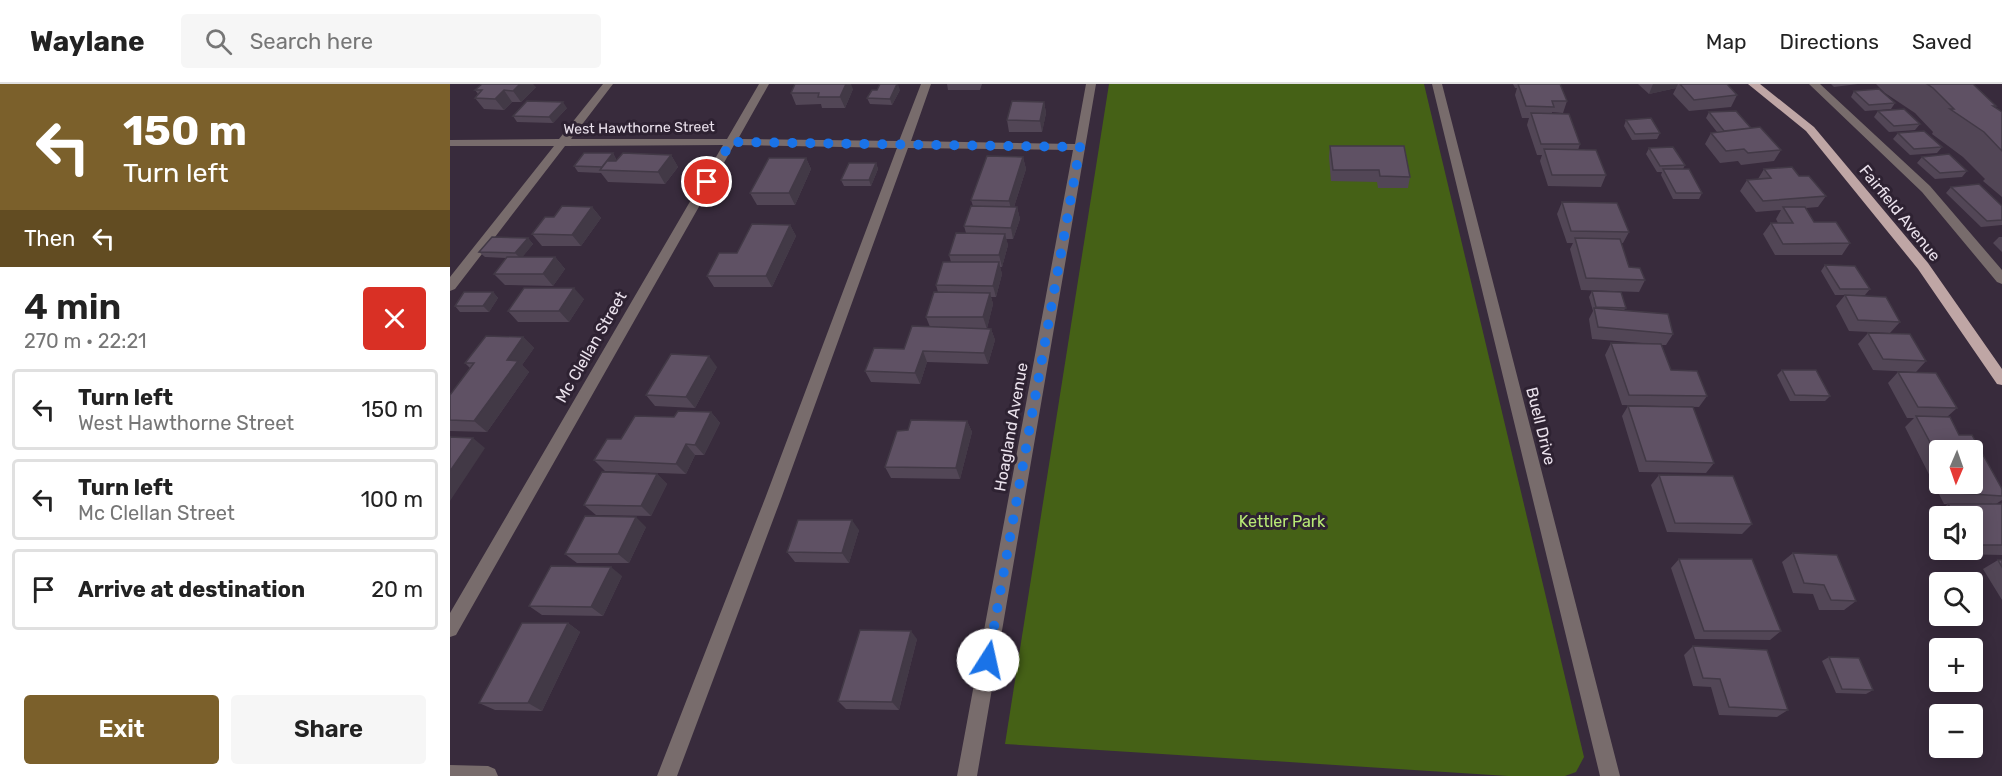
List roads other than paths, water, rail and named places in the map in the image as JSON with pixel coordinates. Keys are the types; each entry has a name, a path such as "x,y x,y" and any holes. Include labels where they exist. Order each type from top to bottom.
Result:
{"main road":[{"name":"Fairfield Avenue","path":"1753,84 1810,129 1923,266 2002,380"}],"street":[{"path":"450,286 608,84"},
{"name":"Mc Clellan Street","path":"450,629 764,84"},
{"path":"667,776 774,496 926,84"},
{"name":"Hoagland Avenue","path":"967,776 1091,84"},
{"name":"Buell Drive","path":"1437,84 1610,776"},
{"path":"1814,84 1926,189 2002,279"},
{"name":"West Hawthorne Street","path":"450,143 903,143 1080,147"},
{"path":"450,774 488,776"}],"park label":[{"name":"Kettler Park","path":"1282,521"}]}
